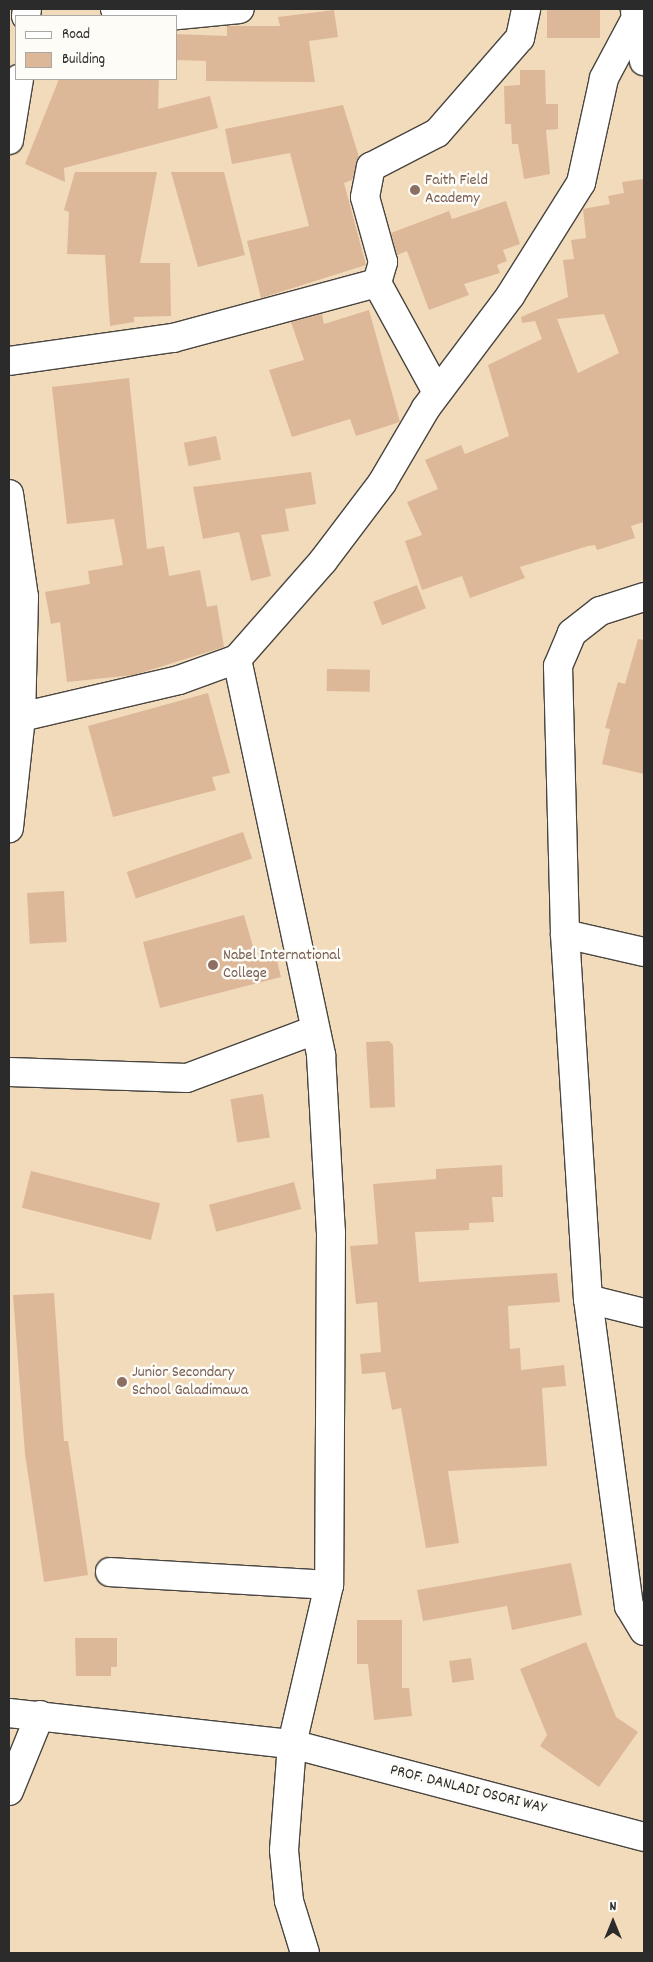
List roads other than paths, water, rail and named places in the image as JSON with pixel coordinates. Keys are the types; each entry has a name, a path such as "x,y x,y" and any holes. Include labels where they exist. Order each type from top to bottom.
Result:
{"street":[{"path":"115,9 154,15"},
{"path":"178,15 240,9"},
{"path":"438,392 377,283 383,262 365,197 371,167 437,133 520,38 526,9"},
{"path":"635,13 644,62"},
{"path":"21,717 179,680 236,659 323,561 382,483 438,392 510,296 581,183 604,78 635,13"},
{"path":"9,140 19,80"},
{"path":"9,361 173,338 377,283"},
{"path":"9,494 24,597 21,717 9,828"},
{"path":"644,597 600,611 572,634 558,666 565,934 588,1299 629,1606 644,1631"},
{"path":"236,659 315,1030 331,1232 328,1585 292,1744 284,1850 288,1901 305,1953"},
{"path":"565,934 644,952"},
{"path":"9,1072 187,1078 315,1030"},
{"path":"588,1299 644,1313"},
{"path":"110,1572 328,1585"},
{"name":"PROF. DANLADI OSORI WAY","path":"9,1713 292,1744 644,1837"},
{"path":"9,1791 40,1715"}],"place":[{"name":"Faith Field Academy","path":"415,190"},
{"name":"Nabel International College","path":"213,965"},
{"name":"Junior Secondary School Galadimawa","path":"122,1382"}]}
